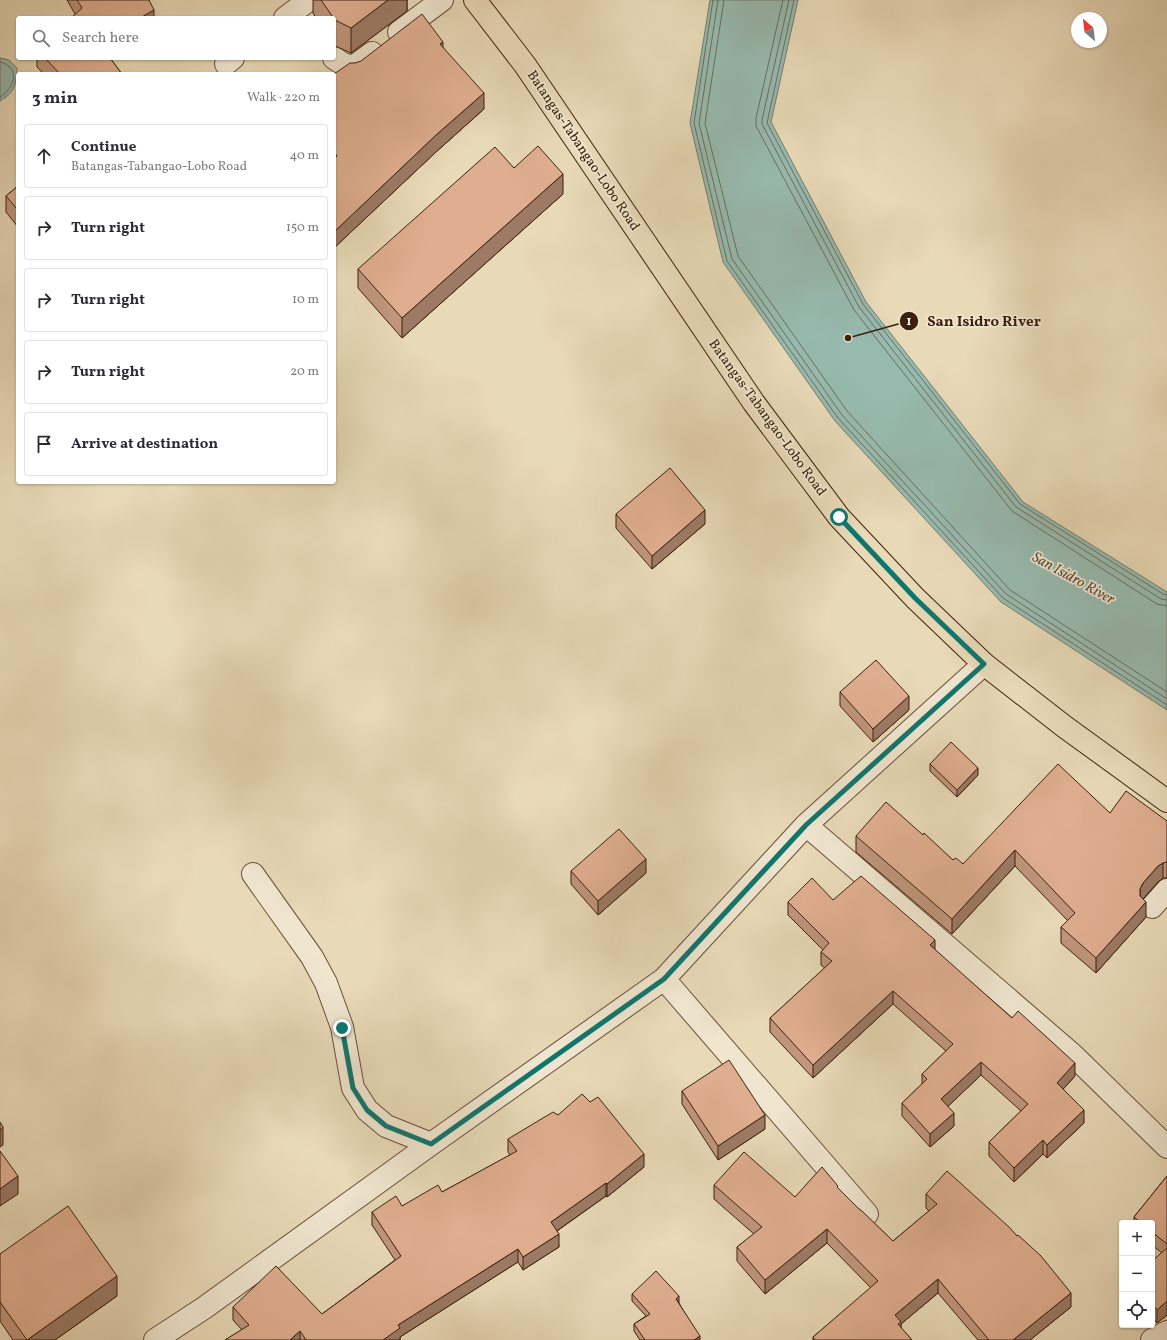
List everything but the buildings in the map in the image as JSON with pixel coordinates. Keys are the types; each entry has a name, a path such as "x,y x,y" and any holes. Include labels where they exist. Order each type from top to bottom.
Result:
{"main road":[{"name":"Batangas-Tabangao-Lobo Road","path":"475,0 529,72 754,403 839,517 915,598 984,664 1065,727 1167,801"}],"street":[{"path":"336,60 342,64 353,67 442,0"},
{"path":"155,1340 204,1308 431,1144 664,979 806,825 984,664"},
{"path":"806,825 1073,1055 1167,1147"},
{"path":"253,874 312,957 326,983 342,1028 353,1088 367,1110 386,1126 431,1144"},
{"path":"1152,907 1167,890"},
{"path":"664,979 867,1214"},
{"path":"1152,1340 1167,1332"}],"water":[{"path":"710,0 798,0 771,122 866,302 1023,502 1167,592 1167,710 1001,602 835,421 723,262 690,123"},
{"path":"0,58 9,60 17,68 14,88 5,98 0,101"}],"place":[{"name":"San Isidro River","path":"848,338"}],"route":[{"path":"342,1028 353,1088 367,1110 386,1126 431,1144 664,979 806,825 984,664 915,598 839,517"}]}
